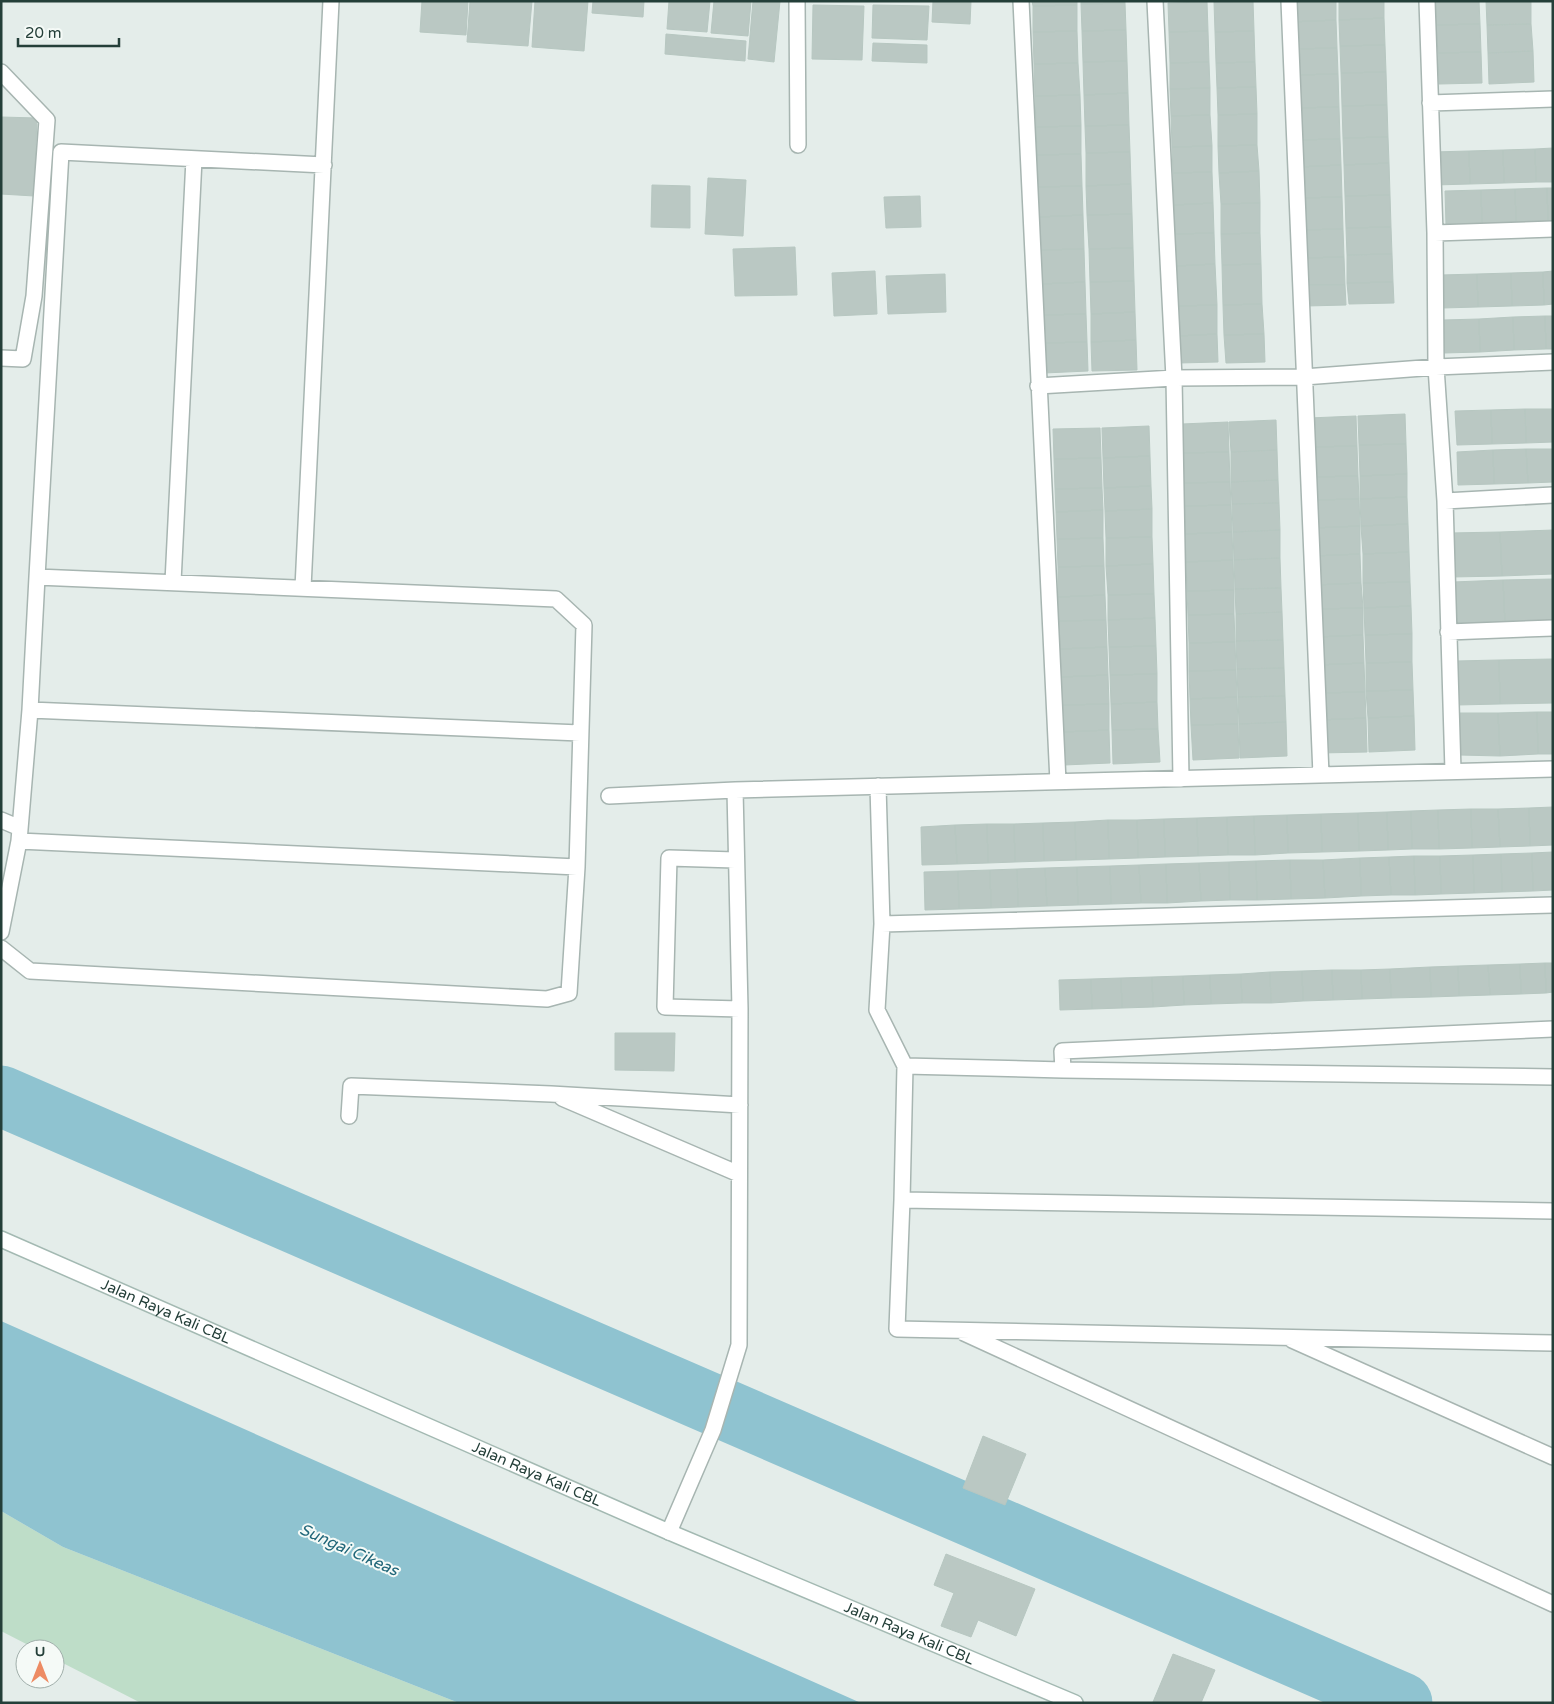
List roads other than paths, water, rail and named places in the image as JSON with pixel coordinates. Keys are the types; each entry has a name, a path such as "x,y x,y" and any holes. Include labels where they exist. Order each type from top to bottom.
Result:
{"street":[{"path":"303,588 331,1"},
{"path":"797,1 798,145"},
{"path":"1021,1 1058,782"},
{"path":"1155,1 1174,378 1181,778"},
{"path":"1289,1 1321,775"},
{"path":"1427,1 1435,232 1436,367 1445,501 1453,771"},
{"path":"1,72 47,120 34,296 23,359 1,358"},
{"path":"1430,103 1553,99"},
{"path":"1,932 20,834 30,710 61,152 324,166"},
{"path":"173,582 194,159"},
{"path":"1435,232 1553,229"},
{"path":"1038,386 1174,378 1304,377 1436,367 1553,362"},
{"path":"1445,501 1553,495"},
{"path":"1,948 30,971 547,999 569,993 577,867 584,625 556,599 37,577"},
{"path":"1448,632 1553,628"},
{"path":"30,710 580,733"},
{"path":"609,796 734,790 1553,768"},
{"path":"878,786 882,924 877,1010 904,1066 902,1200 897,1329 1553,1343"},
{"path":"669,1532 713,1430 739,1345 740,1009 734,790"},
{"path":"1,820 20,834 577,867"},
{"path":"735,860 668,858 665,1007 740,1009"},
{"path":"882,924 1553,905"},
{"path":"1063,1070 1062,1051 1553,1029"},
{"path":"904,1066 1553,1078"},
{"path":"349,1116 351,1086 551,1094 740,1105"},
{"path":"551,1094 739,1174"},
{"path":"902,1200 1553,1211"},
{"name":"Jalan Raya Kali CBL","path":"1,1239 669,1532 1075,1703"},
{"path":"958,1330 1553,1604"},
{"path":"1286,1337 1553,1457"}],"water":[{"name":"Sungai Cikeas","path":"1,1321 861,1703 459,1703 63,1547 1,1511"}],"waterway":[{"path":"1,1096 1402,1703"}]}
